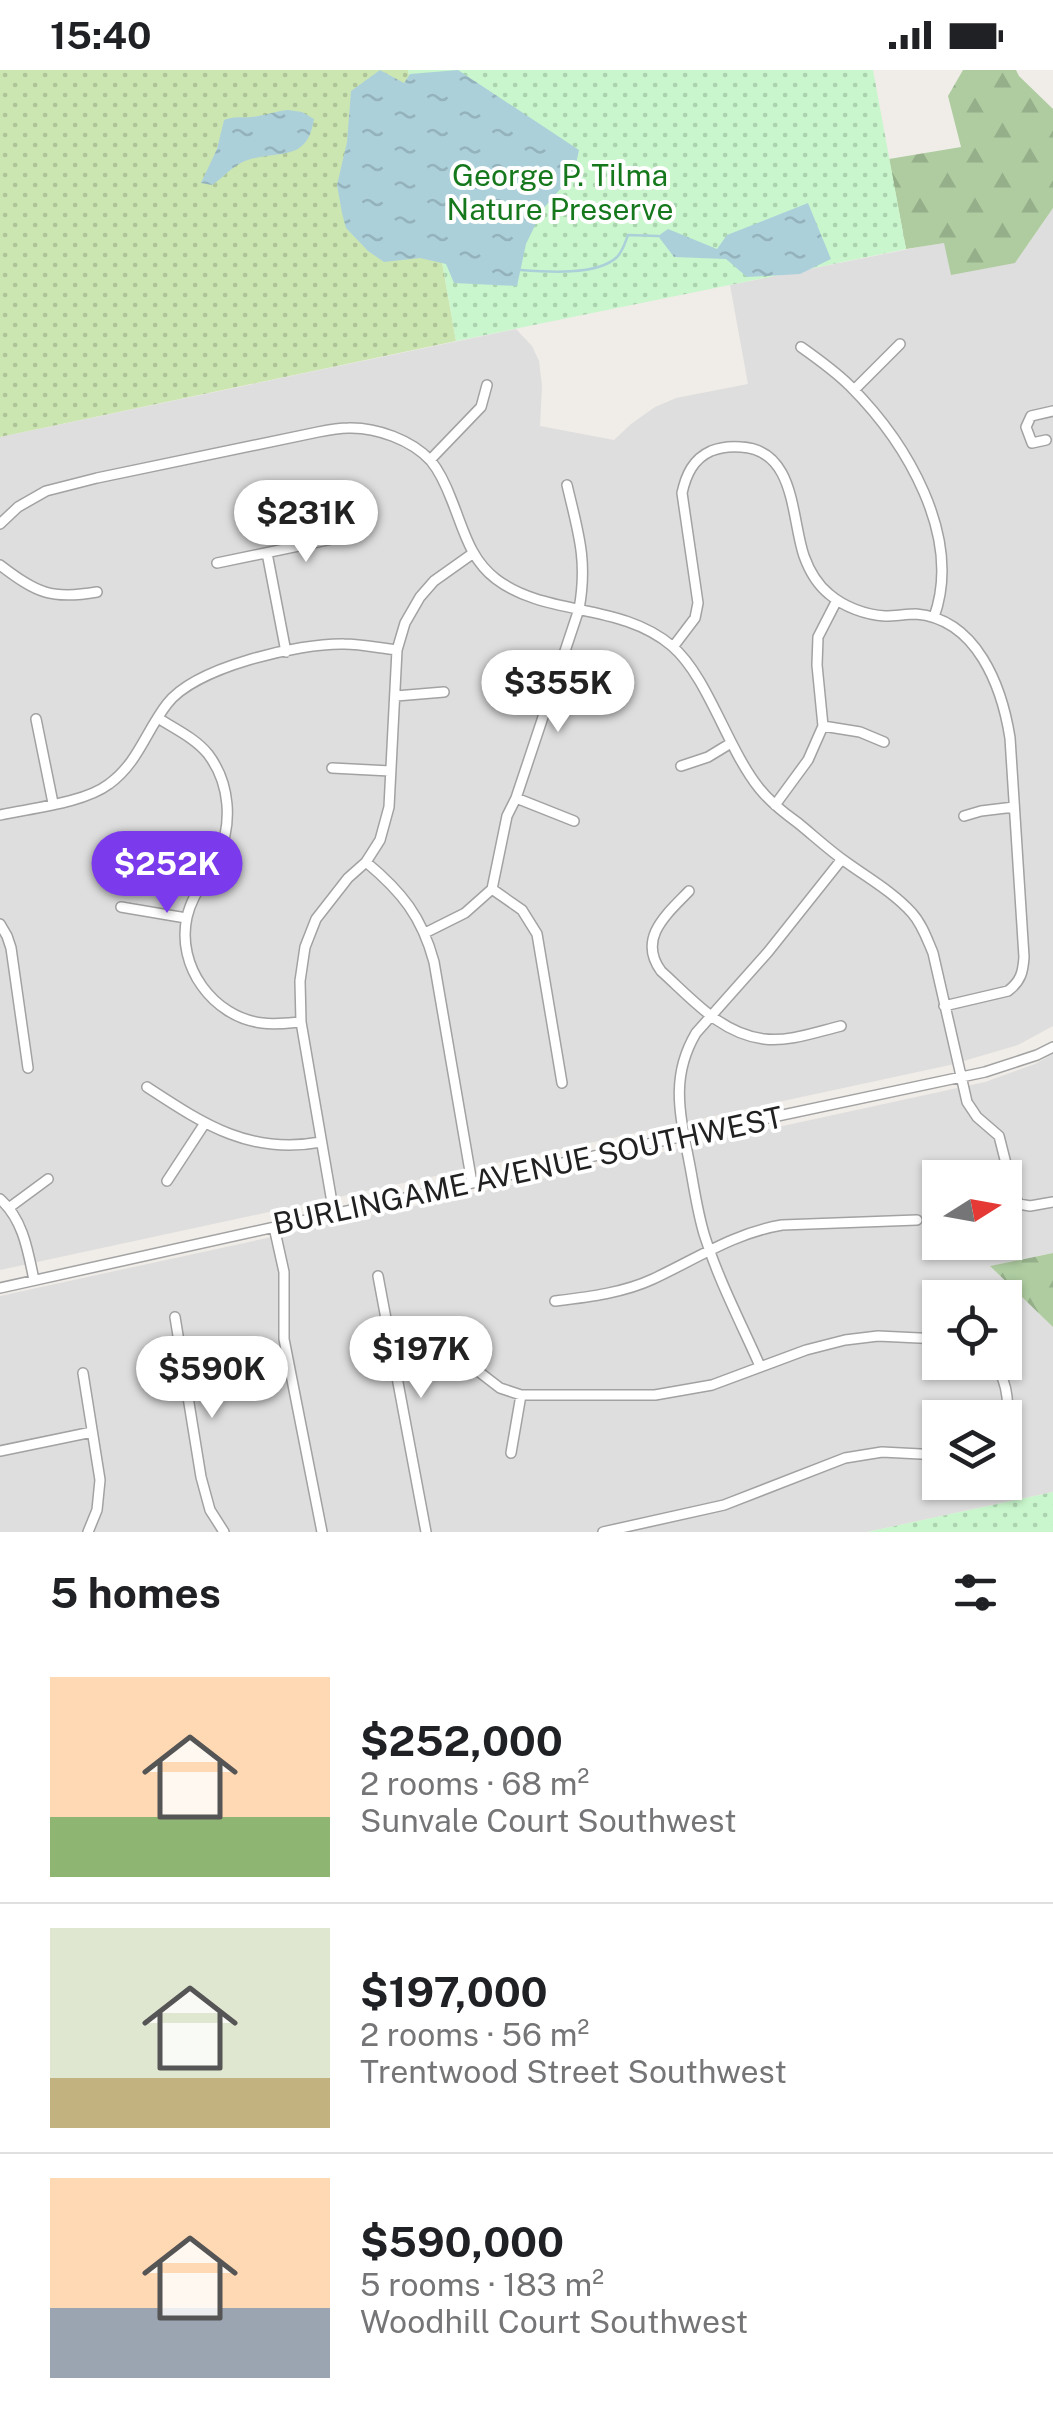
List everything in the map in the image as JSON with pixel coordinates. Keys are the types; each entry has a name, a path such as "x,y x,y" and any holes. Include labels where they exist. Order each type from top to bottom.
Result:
{"street":[{"path":"854,390 900,344"},
{"path":"801,347 854,390 889,431 908,461 930,512 942,564 934,617"},
{"path":"430,460 481,407 486,386"},
{"path":"1046,440 1032,443 1026,427 1030,416 1053,410"},
{"path":"0,524 18,507 46,491 96,478 318,432 350,428 375,430 397,438 430,460 446,486 472,554 484,568 525,596 632,622 673,646 698,680 759,789 774,805 914,914 933,953 967,1102 977,1118 998,1136 1016,1200 1023,1205 1053,1202"},
{"path":"673,646 695,618 698,604 682,494 685,480 696,462 730,446 754,448 778,467 790,492 805,560 825,591 836,600 874,615 934,617 950,625 976,648 1005,706 1010,738 1023,974 1008,991 944,1006"},
{"path":"425,933 465,913 492,889 508,816 580,609 584,557 567,485"},
{"path":"217,563 337,538"},
{"path":"267,553 286,652"},
{"path":"334,1214 301,1022 300,981 316,919 366,862 384,827 389,807 397,650 405,623 420,596 448,569 472,554"},
{"path":"0,565 46,594 65,597 97,592"},
{"path":"774,805 808,760 823,726 818,637 836,600"},
{"path":"0,815 92,794 107,786 136,757 168,702 183,688 221,667 342,643 397,650"},
{"path":"396,696 444,692"},
{"path":"158,718 188,736 209,756 228,803 226,836 186,918 188,960 213,1000 237,1016 262,1023 301,1022"},
{"path":"36,719 54,803"},
{"path":"823,726 860,732 884,742"},
{"path":"681,766 708,757 731,743"},
{"path":"332,768 390,770"},
{"path":"516,798 574,821"},
{"path":"964,816 1014,807"},
{"path":"760,1366 709,1250 684,1136 678,1080 696,1033 768,952 842,859"},
{"path":"366,862 408,902 425,933 434,962 472,1184"},
{"path":"492,889 522,910 537,934 562,1084"},
{"path":"690,891 659,925 651,946 656,964 712,1016 734,1030 764,1039 791,1038 841,1026"},
{"path":"121,907 186,918"},
{"path":"0,924 11,948 28,1068"},
{"name":"BURLINGAME AVENUE SOUTHWEST","path":"0,1288 960,1078 1053,1047"},
{"path":"148,1087 234,1138 283,1147 321,1142"},
{"path":"168,1182 205,1123"},
{"path":"10,1207 48,1179"},
{"path":"0,1199 10,1207 28,1252 34,1280"},
{"path":"554,1301 628,1288 740,1234 764,1228 917,1220"},
{"path":"274,1227 284,1272 284,1340 322,1532"},
{"path":"378,1276 426,1532"},
{"path":"174,1317 201,1477 210,1510 224,1532"},
{"path":"394,1362 420,1357 448,1358 474,1368 500,1388 522,1395 655,1395 712,1385 806,1350 845,1340 878,1336 922,1338"},
{"path":"83,1374 100,1494 88,1532"},
{"path":"511,1453 522,1395"},
{"path":"0,1451 92,1432"},
{"path":"603,1532 724,1504 845,1458 882,1452 922,1453"}],"shaded area":[{"path":"1053,208 1053,1026 1018,1045 950,1065 0,1270 0,437 516,329 532,346 539,361 540,426 614,440 655,407 676,398 748,384 730,285 944,242 1015,263"},
{"path":"1053,1054 1053,1253 1022,1260 1022,1160 922,1160 922,1260 1020,1260 991,1266 1005,1280 922,1280 922,1380 1022,1380 1022,1296 1053,1327 1053,1492 1022,1499 1022,1400 922,1400 922,1500 1016,1500 867,1532 0,1532 0,1296 985,1082"}],"green space":[{"path":"0,70 408,70 456,341 0,437"},
{"name":"George P. Tilma Nature Preserve","path":"408,70 873,70 906,249 456,341"},
{"path":"963,70 1016,70 1053,109 1053,208 1015,263 951,275 944,243 906,249 889,159 961,147 948,96"},
{"path":"1053,1253 1053,1327 1022,1297 1022,1280 1004,1280 990,1266"},
{"path":"1053,1492 1053,1532 867,1532 1022,1500"}],"water":[{"path":"380,70 404,83 410,74 458,70 579,150 574,173 543,209 526,244 517,286 454,283 446,264 420,258 384,262 346,228 337,185 347,142 351,91"},
{"path":"288,110 314,119 305,143 298,149 245,161 212,185 201,183 217,149 224,120"},
{"path":"808,203 831,259 800,274 747,277 726,259 674,257 658,236 668,229 717,249 727,235"}],"waterway":[{"path":"520,270 597,267 617,257 628,235 658,236"}]}
